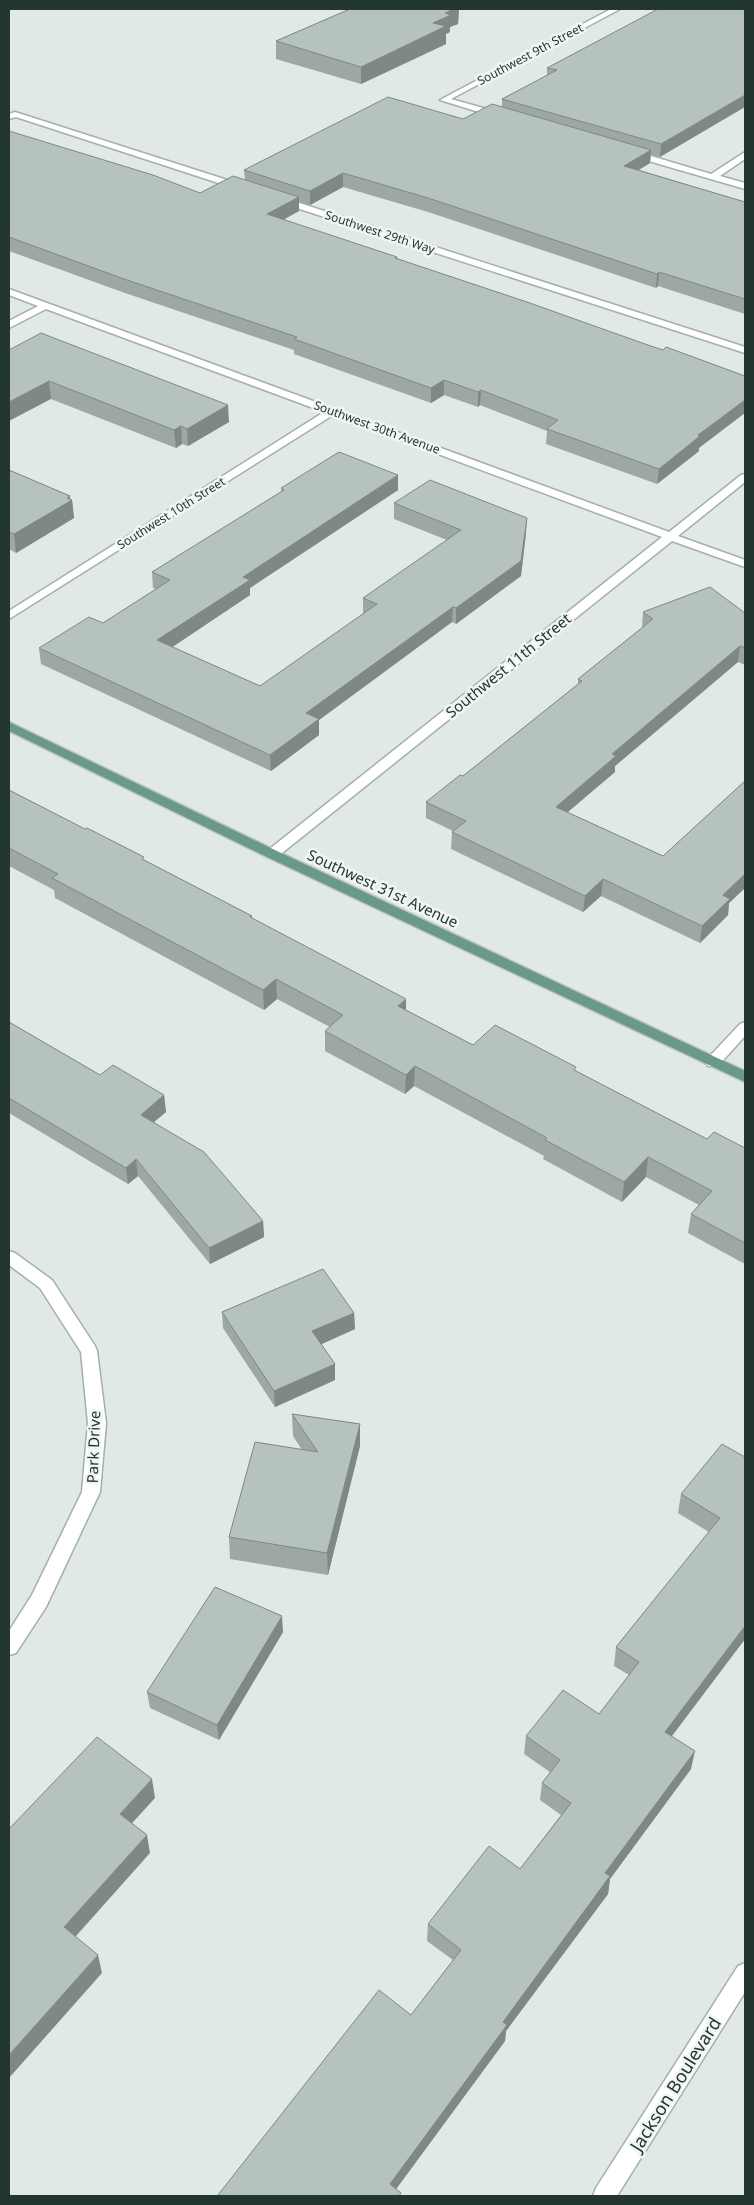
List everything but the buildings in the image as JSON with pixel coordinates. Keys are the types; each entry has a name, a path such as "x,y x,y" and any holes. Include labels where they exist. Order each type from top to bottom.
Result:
{"main road":[{"name":"Southwest 31st Avenue","path":"9,726 272,854 745,1077"}],"street":[{"name":"Southwest 9th Street","path":"511,119 444,100 616,9"},
{"path":"12,116 252,191"},
{"path":"626,152 745,186"},
{"path":"712,177 745,155"},
{"name":"Southwest 29th Way","path":"271,197 745,350"},
{"name":"Southwest 30th Avenue","path":"9,292 745,564"},
{"path":"9,325 45,306"},
{"name":"Southwest 10th Street","path":"9,616 333,411"},
{"name":"Southwest 11th Street","path":"272,854 745,477"},
{"path":"713,1062 745,1027"},
{"name":"Park Drive","path":"9,1257 46,1284 89,1351 97,1423 91,1492 40,1601 9,1647"},
{"name":"Jackson Boulevard","path":"604,2196 745,1972"}]}
